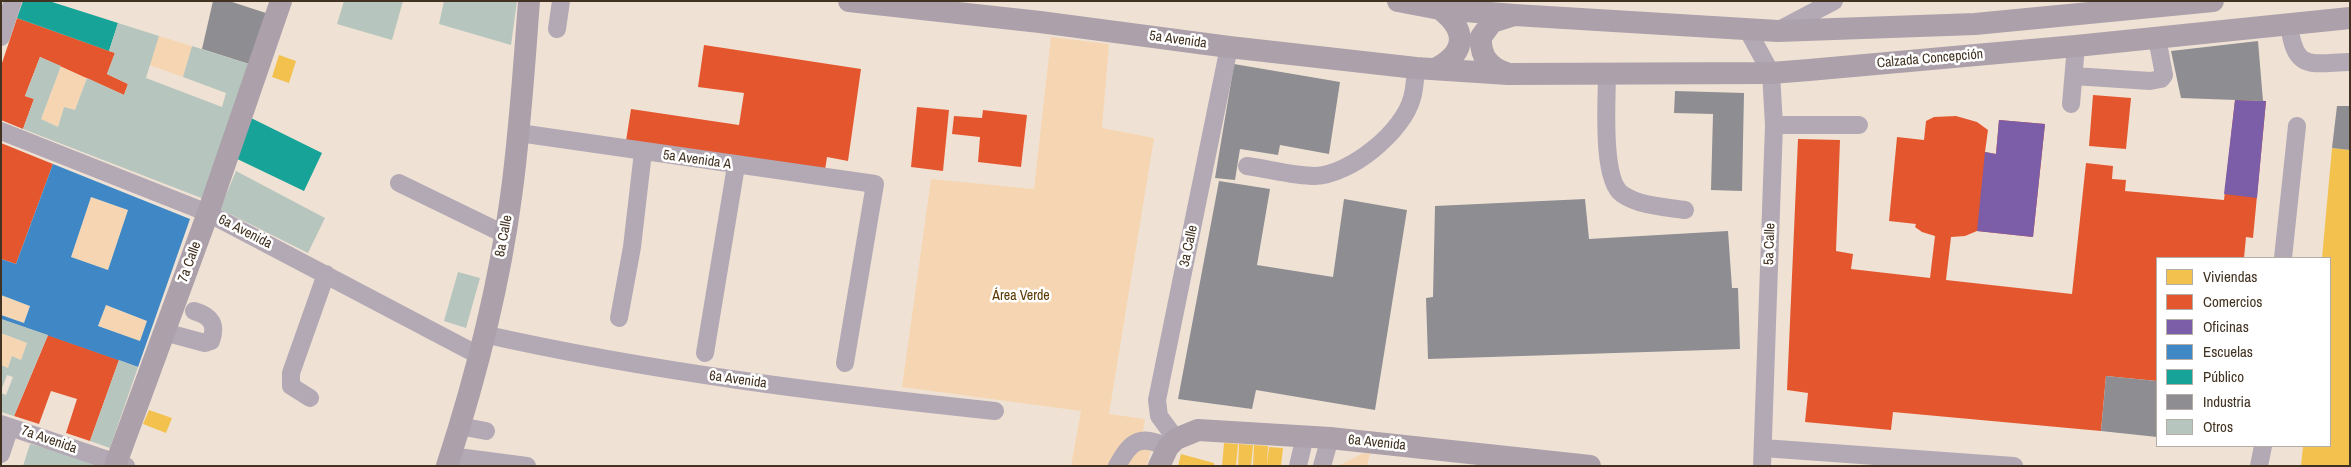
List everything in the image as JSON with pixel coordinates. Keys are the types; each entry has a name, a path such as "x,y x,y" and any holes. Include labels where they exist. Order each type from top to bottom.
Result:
{"main road":[{"name":"8a Calle","path":"449,461 481,344 504,234 519,133 529,1"},
{"name":"5a Avenida","path":"850,1 1040,22 1229,47 1427,68 1508,74"},
{"path":"1398,1 1440,9 1477,7 1515,15 1778,31 1974,24 2095,7 2213,1"},
{"name":"7a Calle","path":"119,465 164,332 208,213 276,3"},
{"path":"1427,68 1452,58 1460,43 1457,26 1440,9"},
{"path":"1508,74 1488,63 1480,46 1481,37 1492,22 1500,17 1515,15"},
{"name":"Calzada Concepción","path":"1508,74 1771,73 2076,46 2350,18"},
{"name":"6a Avenida","path":"1168,451 1198,430 1330,438 1515,462 1590,466"}],"street":[{"path":"1,37 13,1"},
{"path":"557,29 561,1"},
{"path":"1778,31 1834,1"},
{"path":"2290,24 2291,40 2300,59 2309,63 2350,62"},
{"name":"5a Calle","path":"1747,29 1771,73 1774,125 1763,457"},
{"path":"2074,76 2150,81 2161,79 2164,75 2157,38"},
{"path":"2071,104 2076,46"},
{"name":"3a Calle","path":"1168,451 1157,400 1229,47"},
{"path":"1247,166 1314,176 1343,170 1382,141 1402,120 1427,68"},
{"path":"1607,74 1607,132 1610,173 1613,184 1621,193 1636,201 1685,210"},
{"path":"1774,125 1859,125"},
{"path":"2283,257 2297,126"},
{"name":"6a Avenida","path":"1,131 208,213 326,274 481,344 551,349 651,367 842,395 995,411"},
{"name":"5a Avenida A","path":"519,133 736,166 875,184 845,362"},
{"path":"620,318 632,247 643,152"},
{"path":"705,352 736,166"},
{"path":"399,183 504,234"},
{"path":"310,398 291,386 290,380 326,274"},
{"path":"164,332 206,343 211,341 214,324 212,320 194,311"},
{"path":"1,454 6,426"},
{"name":"7a Avenida","path":"6,426 119,465"},
{"path":"458,426 486,431"},
{"path":"1298,466 1305,436"},
{"path":"1322,466 1330,438"},
{"path":"1117,466 1125,452 1138,441 1151,440 1168,451"},
{"path":"2259,466 2263,447"},
{"path":"1763,457 2014,466"},
{"path":"449,461 527,466"}],"green space":[{"path":"159,36 192,46 183,77 149,65"},
{"name":"Área Verde","path":"1051,37 1109,44 1102,128 1154,138 1109,414 1145,419 1143,432 1155,433 1147,466 1071,466 1081,411 902,387 931,179 1034,189"},
{"path":"61,66 87,78 75,110 64,107 58,127 41,119"},
{"path":"91,197 128,210 108,270 71,257"},
{"path":"1,295 30,306 24,323 1,315"},
{"path":"106,305 147,321 140,341 98,326"},
{"path":"1,333 27,343 21,360 12,356 8,368 1,365"},
{"path":"1371,449 1367,466 1338,466"}],"building: Viviendas":[{"path":"279,55 296,61 289,83 272,77"},
{"path":"2332,148 2350,150 2350,466 2301,466 2303,447 2331,447 2331,257 2322,257"},
{"path":"149,410 172,418 166,433 143,424"},
{"path":"1224,443 1238,444 1236,466 1222,466"},
{"path":"1239,444 1253,445 1251,466 1238,466"},
{"path":"1254,445 1268,446 1267,466 1253,466"},
{"path":"1269,447 1283,448 1281,466 1267,466"},
{"path":"1181,454 1214,463 1214,466 1178,466"}],"building: Comercios":[{"path":"17,18 115,53 107,74 128,84 124,95 40,57 25,96 34,99 23,129 1,120 1,66"},
{"path":"704,45 861,69 848,161 827,157 825,170 626,141 631,109 739,125 744,93 698,87"},
{"path":"2093,95 2131,98 2126,149 2089,146"},
{"path":"2235,100 2266,101 2253,238 2246,237 2244,257 2156,257 2156,381 2106,376 2101,431 1893,412 1891,430 1805,422 1808,393 1787,390 1798,139 1840,140 1836,251 1853,254 1851,269 1930,278 1935,236 1922,232 1915,227 1916,224 1889,221 1897,137 1924,140 1926,121 1934,117 1956,116 1977,122 1988,130 1985,152 1996,154 1999,120 2045,124 2033,237 1977,231 1965,236 1951,237 1946,280 2072,294 2086,163 2113,166 2112,179 2126,180 2125,191 2224,200"},
{"path":"917,107 949,110 943,171 911,167"},
{"path":"983,110 1027,115 1021,167 978,162 980,137 952,134 954,116 982,118"},
{"path":"1,143 53,164 16,264 1,259"},
{"path":"48,335 119,360 90,441 66,433 77,399 51,391 39,424 14,416"}],"building: Oficinas":[{"path":"2235,100 2266,101 2257,198 2224,194"},
{"path":"1999,120 2045,124 2033,237 1977,231 1985,152 1996,154"}],"building: Escuelas":[{"path":"53,164 190,219 138,367 1,319 1,315 24,323 30,306 1,295 1,259 16,264","holes":["91,197 128,210 108,270 71,257","106,305 147,321 140,341 98,326"]}],"building: Público":[{"path":"23,1 49,1 118,23 109,51 17,18"},
{"path":"249,117 322,153 304,191 231,156"}],"building: Industria":[{"path":"213,1 229,1 266,13 249,64 202,49"},
{"path":"2258,41 2263,101 2181,98 2171,51"},
{"path":"1234,64 1340,82 1329,154 1280,145 1278,155 1240,149 1235,180 1215,178"},
{"path":"1675,91 1744,93 1742,191 1711,190 1713,114 1674,113"},
{"path":"2337,106 2350,106 2350,150 2332,148"},
{"path":"1219,181 1270,189 1257,265 1333,277 1344,199 1407,210 1375,410 1256,390 1252,409 1178,399"},
{"path":"1585,199 1589,239 1728,231 1732,288 1738,288 1740,349 1428,359 1426,298 1433,297 1435,206"},
{"path":"2106,376 2156,381 2156,437 2101,431"}],"building: Otros":[{"path":"344,1 403,1 392,40 337,24"},
{"path":"444,1 517,1 511,45 439,24"},
{"path":"118,23 159,36 146,78 222,107 226,93 183,77 192,46 249,64 204,199 23,129 34,99 25,96 40,57 61,66 41,119 58,127 64,107 75,110 87,78 124,95 128,84 107,74 115,53 109,51"},
{"path":"236,171 325,218 308,253 220,209"},
{"path":"458,272 480,278 466,328 444,321"},
{"path":"1,319 48,335 14,416 1,412 1,393 6,395 13,377 7,375 1,391 1,365 8,368 12,356 21,360 27,343 1,333"},
{"path":"119,360 138,367 110,448 90,441"},
{"path":"30,444 100,463 99,466 23,466"}]}
